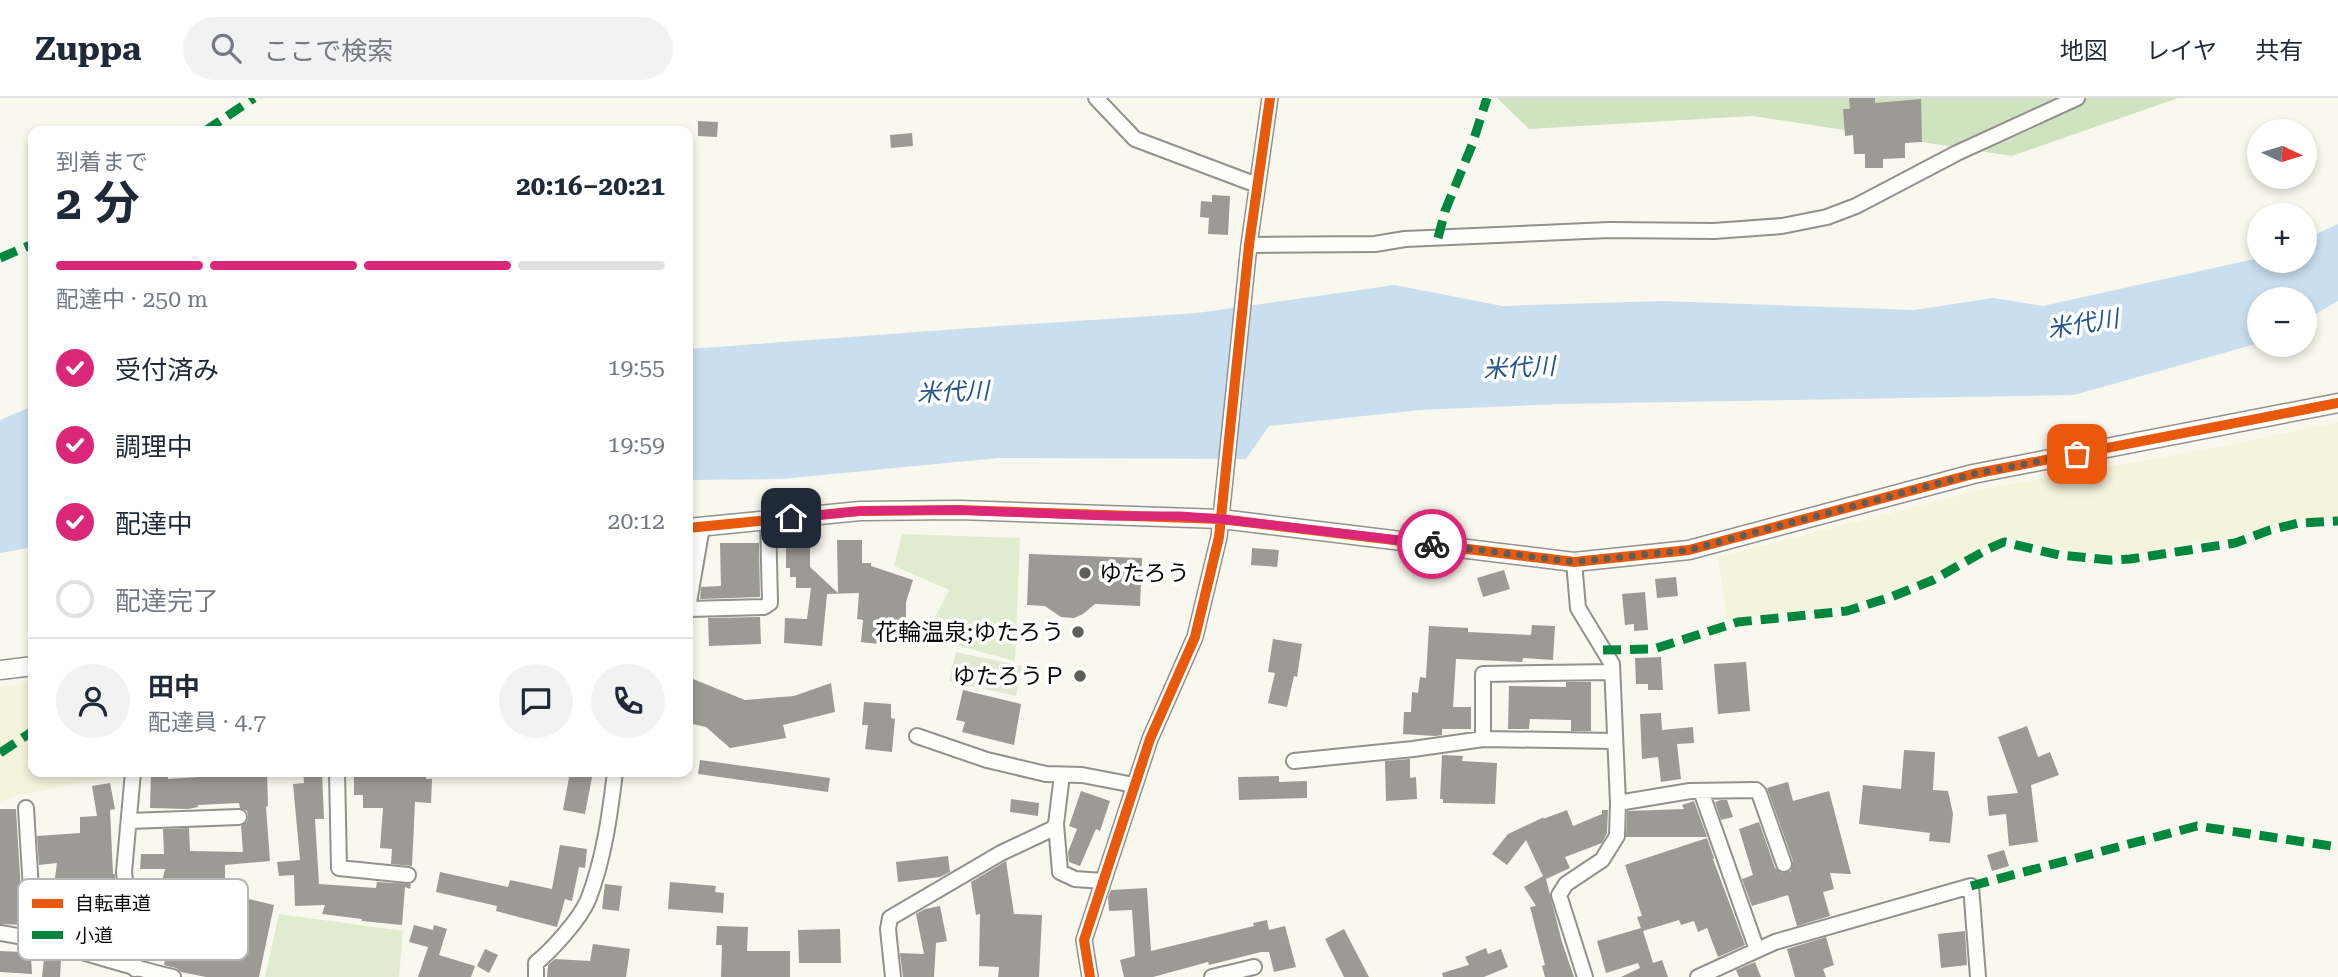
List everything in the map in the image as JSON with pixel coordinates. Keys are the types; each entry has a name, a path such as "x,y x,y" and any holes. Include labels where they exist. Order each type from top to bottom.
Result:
{"street":[{"path":"1096,98 1135,139 1257,185"},
{"path":"1090,977 1084,940 1150,739 1195,637 1219,537 1248,252 1270,98"},
{"path":"1248,252 1375,244 1405,239 1609,230 1714,231 1782,226 1827,217 1856,206 1957,153 2077,98"},
{"path":"693,550 695,527 860,511 958,510 1221,519 1574,562 1689,550 1973,474 2338,403"},
{"path":"693,609 764,607 769,603 768,520"},
{"path":"1574,562 1578,608 1612,664 1618,803 1617,836 1602,860 1566,884 1559,895 1585,977"},
{"path":"0,670 28,667"},
{"path":"1483,739 1483,674 1612,672"},
{"path":"917,736 987,761 1046,774 1082,775 1134,785"},
{"path":"1294,761 1483,739 1615,741"},
{"path":"1062,775 1056,824 1060,872 1075,879 1103,881"},
{"path":"125,879 133,777"},
{"path":"337,777 339,868 408,875"},
{"path":"536,977 537,963 553,949 587,902 608,825 614,777"},
{"path":"1618,803 1690,791 1756,790 1784,864"},
{"path":"1701,791 1757,950"},
{"path":"26,807 30,879"},
{"path":"129,821 239,817"},
{"path":"893,977 888,929 890,918 1000,853 1052,829 1056,824"},
{"path":"1698,977 1775,942 1971,886 1978,977"},
{"path":"0,933 18,936"},
{"path":"105,960 173,977"},
{"path":"134,960 135,969"},
{"path":"1212,977 1254,967"}],"green space":[{"path":"1497,98 2178,98 2012,156 1753,116 1529,129"},
{"path":"2338,422 2338,517 2302,519 2237,536 2124,556 2067,551 2006,538 1933,576 1847,607 1727,620 1718,557 1993,487 2220,447"},
{"path":"902,534 1020,538 1015,661 933,639 931,625 949,590 894,566"},
{"path":"956,652 1022,666 1016,696 949,681"},
{"path":"28,682 28,777 109,777 15,796 0,802 0,687"},
{"path":"279,914 403,931 399,977 265,977"}],"water":[{"name":"米代川","path":"2338,224 2338,301 2317,313 2317,287 2247,287 2247,346 2074,395 1559,404 1420,410 1269,426 1246,459 998,458 781,479 693,480 693,349 1197,313 1395,285 1502,306 1662,301 1914,310 1993,298 2043,306 2247,261 2247,273 2317,273 2317,234"},
{"path":"28,408 28,548 0,553 0,420"}],"building":[{"path":"1849,98 1875,98 1875,103 1921,99 1922,142 1905,143 1905,158 1883,159 1883,168 1865,168 1865,154 1854,154 1853,135 1845,136 1843,109 1850,109"},
{"path":"698,121 718,122 717,137 698,136"},
{"path":"912,133 913,146 891,148 890,135"},
{"path":"1212,195 1230,196 1228,235 1208,234 1209,218 1200,217 1201,201 1212,202"},
{"path":"837,540 862,540 862,563 871,563 871,566 913,580 906,602 906,629 879,628 878,644 861,642 863,620 857,619 859,593 827,594 822,646 784,643 785,618 807,619 811,588 796,588 796,577 790,577 790,568 786,568 786,544 810,544 810,567 838,593"},
{"path":"720,543 759,543 760,597 700,599 701,587 721,586"},
{"path":"1252,548 1279,550 1277,567 1251,565"},
{"name":"ゆたろう","path":"1029,554 1142,558 1140,606 1095,604 1074,618 1061,617 1045,606 1027,605"},
{"path":"1504,570 1510,589 1483,597 1477,578"},
{"path":"1676,577 1678,596 1657,598 1655,579"},
{"path":"1645,592 1648,630 1634,631 1634,624 1625,625 1622,594"},
{"path":"760,617 761,644 709,646 708,618"},
{"path":"1532,625 1555,626 1553,660 1523,658 1522,662 1456,659 1453,707 1471,707 1471,729 1442,729 1442,735 1435,736 1403,734 1404,712 1411,712 1412,692 1418,693 1420,677 1426,678 1429,626 1468,628 1468,632 1531,635"},
{"path":"1273,639 1302,644 1297,677 1294,676 1287,707 1268,703 1275,673 1268,672"},
{"path":"1661,657 1663,690 1648,690 1648,684 1636,684 1635,658"},
{"path":"1746,662 1750,711 1718,714 1714,664"},
{"path":"693,679 745,700 794,696 831,683 835,712 783,725 786,738 730,748 706,727 693,724"},
{"path":"1566,682 1591,682 1591,731 1571,731 1571,720 1530,719 1529,729 1508,729 1509,686 1566,687"},
{"path":"963,690 1021,704 1014,745 962,732 965,722 956,720"},
{"path":"864,702 891,704 891,718 895,719 892,752 865,749 868,725 862,725"},
{"path":"1661,713 1662,730 1693,727 1694,743 1677,744 1681,779 1661,782 1658,757 1642,759 1640,714"},
{"path":"2027,726 2038,757 2050,752 2059,775 2031,785 2038,842 2009,846 2006,814 1989,816 1987,796 2018,793 1998,737"},
{"path":"1904,750 1935,752 1933,790 1948,791 1953,814 1950,843 1929,841 1930,833 1859,824 1863,785 1901,789"},
{"path":"1442,755 1463,756 1462,761 1497,763 1495,804 1443,803 1443,799 1440,799"},
{"path":"1410,759 1410,778 1416,777 1417,799 1386,801 1385,761"},
{"path":"700,760 830,778 828,792 698,774"},
{"path":"1279,776 1279,782 1307,781 1307,798 1239,800 1238,777"},
{"path":"151,777 267,777 266,807 270,861 225,865 225,879 163,879 165,869 140,869 141,854 164,854 163,829 189,828 190,851 243,852 241,826 247,822 248,816 239,803 198,805 188,809 150,808"},
{"path":"303,777 322,777 324,819 315,819 319,884 376,888 377,882 411,884 410,889 405,887 402,925 322,914 325,905 295,906 294,875 279,876 277,862 300,860 293,784 304,783"},
{"path":"354,777 432,779 431,803 415,802 412,866 391,864 392,849 380,848 383,808 363,808 363,795 354,795"},
{"path":"569,777 592,777 585,814 563,810"},
{"path":"1788,782 1793,801 1829,791 1851,874 1830,873 1834,889 1823,892 1830,916 1797,926 1788,895 1752,906 1742,879 1753,875 1739,829 1759,822 1775,868 1782,873 1791,871 1793,861 1767,788"},
{"path":"110,783 115,809 110,810 115,879 55,879 57,863 39,865 37,836 80,833 80,817 97,816 92,786"},
{"path":"1081,791 1110,801 1100,831 1096,829 1080,866 1069,862 1068,852 1077,829 1069,826"},
{"path":"1011,799 1039,803 1038,816 1010,812"},
{"path":"1727,800 1733,817 1721,820 1715,802"},
{"path":"1694,801 1707,837 1626,837 1627,811 1684,809 1682,805"},
{"path":"0,809 16,809 20,879 18,879 18,925 0,924"},
{"path":"1567,810 1573,826 1602,814 1602,810 1608,810 1607,833 1602,843 1565,857 1570,868 1546,879 1574,977 1545,977 1542,966 1545,965 1530,907 1536,906 1524,887 1543,876 1526,840 1507,865 1492,854 1508,834 1544,817 1543,819"},
{"path":"1707,838 1745,945 1718,957 1707,928 1698,932 1694,921 1681,925 1679,920 1643,931 1653,963 1662,960 1668,977 1621,977 1640,968 1638,963 1606,973 1597,941 1641,928 1637,917 1642,916 1625,865"},
{"path":"560,845 587,849 585,868 579,867 572,901 565,899 557,927 496,911 497,906 436,892 440,872 508,887 510,880 552,889"},
{"path":"2004,850 2009,866 1992,871 1987,855"},
{"path":"948,856 950,872 940,877 898,882 896,862"},
{"path":"1006,861 1014,914 1042,915 1039,977 998,977 999,967 979,966 980,914 976,915 971,882"},
{"path":"670,882 716,886 715,892 724,893 723,913 668,909"},
{"path":"605,884 622,886 619,911 602,909"},
{"path":"1147,888 1151,951 1254,926 1253,923 1267,920 1269,930 1285,926 1296,967 1274,972 1269,952 1261,952 1209,965 1208,962 1153,977 1124,977 1120,960 1135,956 1132,910 1109,911 1108,897 1111,890"},
{"path":"248,899 274,905 259,977 206,977 164,965 165,960 248,960"},
{"path":"940,906 947,941 936,943 934,977 903,977 900,953 924,954 916,914"},
{"path":"414,925 433,930 434,925 447,929 439,955 475,966 471,977 418,977 428,947 409,942"},
{"path":"717,926 748,927 747,951 790,951 790,977 721,977 722,945 716,945"},
{"path":"840,929 841,963 799,963 798,930"},
{"path":"1344,929 1369,977 1344,977 1325,939"},
{"path":"1965,931 1967,965 1941,968 1938,934"},
{"path":"1826,937 1834,965 1823,969 1826,977 1795,977 1787,949"},
{"path":"593,944 630,949 626,977 547,977 548,965 555,959 590,961"},
{"path":"1486,948 1488,954 1501,949 1508,967 1484,977 1443,977 1442,973 1469,965 1465,957"},
{"path":"485,949 498,955 489,973 477,966"},
{"path":"0,951 18,952 18,960 31,960 32,974 0,972"},
{"path":"44,960 61,960 60,977 42,977"},
{"path":"1755,962 1761,977 1739,977 1736,970"}],"marked path":[{"path":"212,126 254,98"},
{"path":"1438,238 1445,211 1472,145 1487,98"},
{"path":"0,258 28,246"},
{"path":"1603,650 1654,649 1738,622 1847,611 1933,580 2004,542 2059,555 2110,560 2130,559 2235,543 2299,523 2338,521"},
{"path":"0,753 28,734"},
{"path":"1971,886 2197,826 2338,847"}],"cycle path":[{"path":"1090,977 1084,940 1150,739 1195,637 1219,537 1249,245 1270,98"},
{"path":"693,528 860,511 959,510 1221,519 1574,562 1689,550 1973,474 2338,403"}],"way so far":[{"path":"1432,544 1574,562 1689,550 1973,474 2077,454"}],"place":[{"name":"ゆたろう","path":"1085,573"},
{"name":"花輪温泉;ゆたろう","path":"1078,632"},
{"name":"ゆたろうＰ","path":"1080,676"}],"route":[{"path":"791,518 860,511 958,510 1180,516 1432,544"}]}
